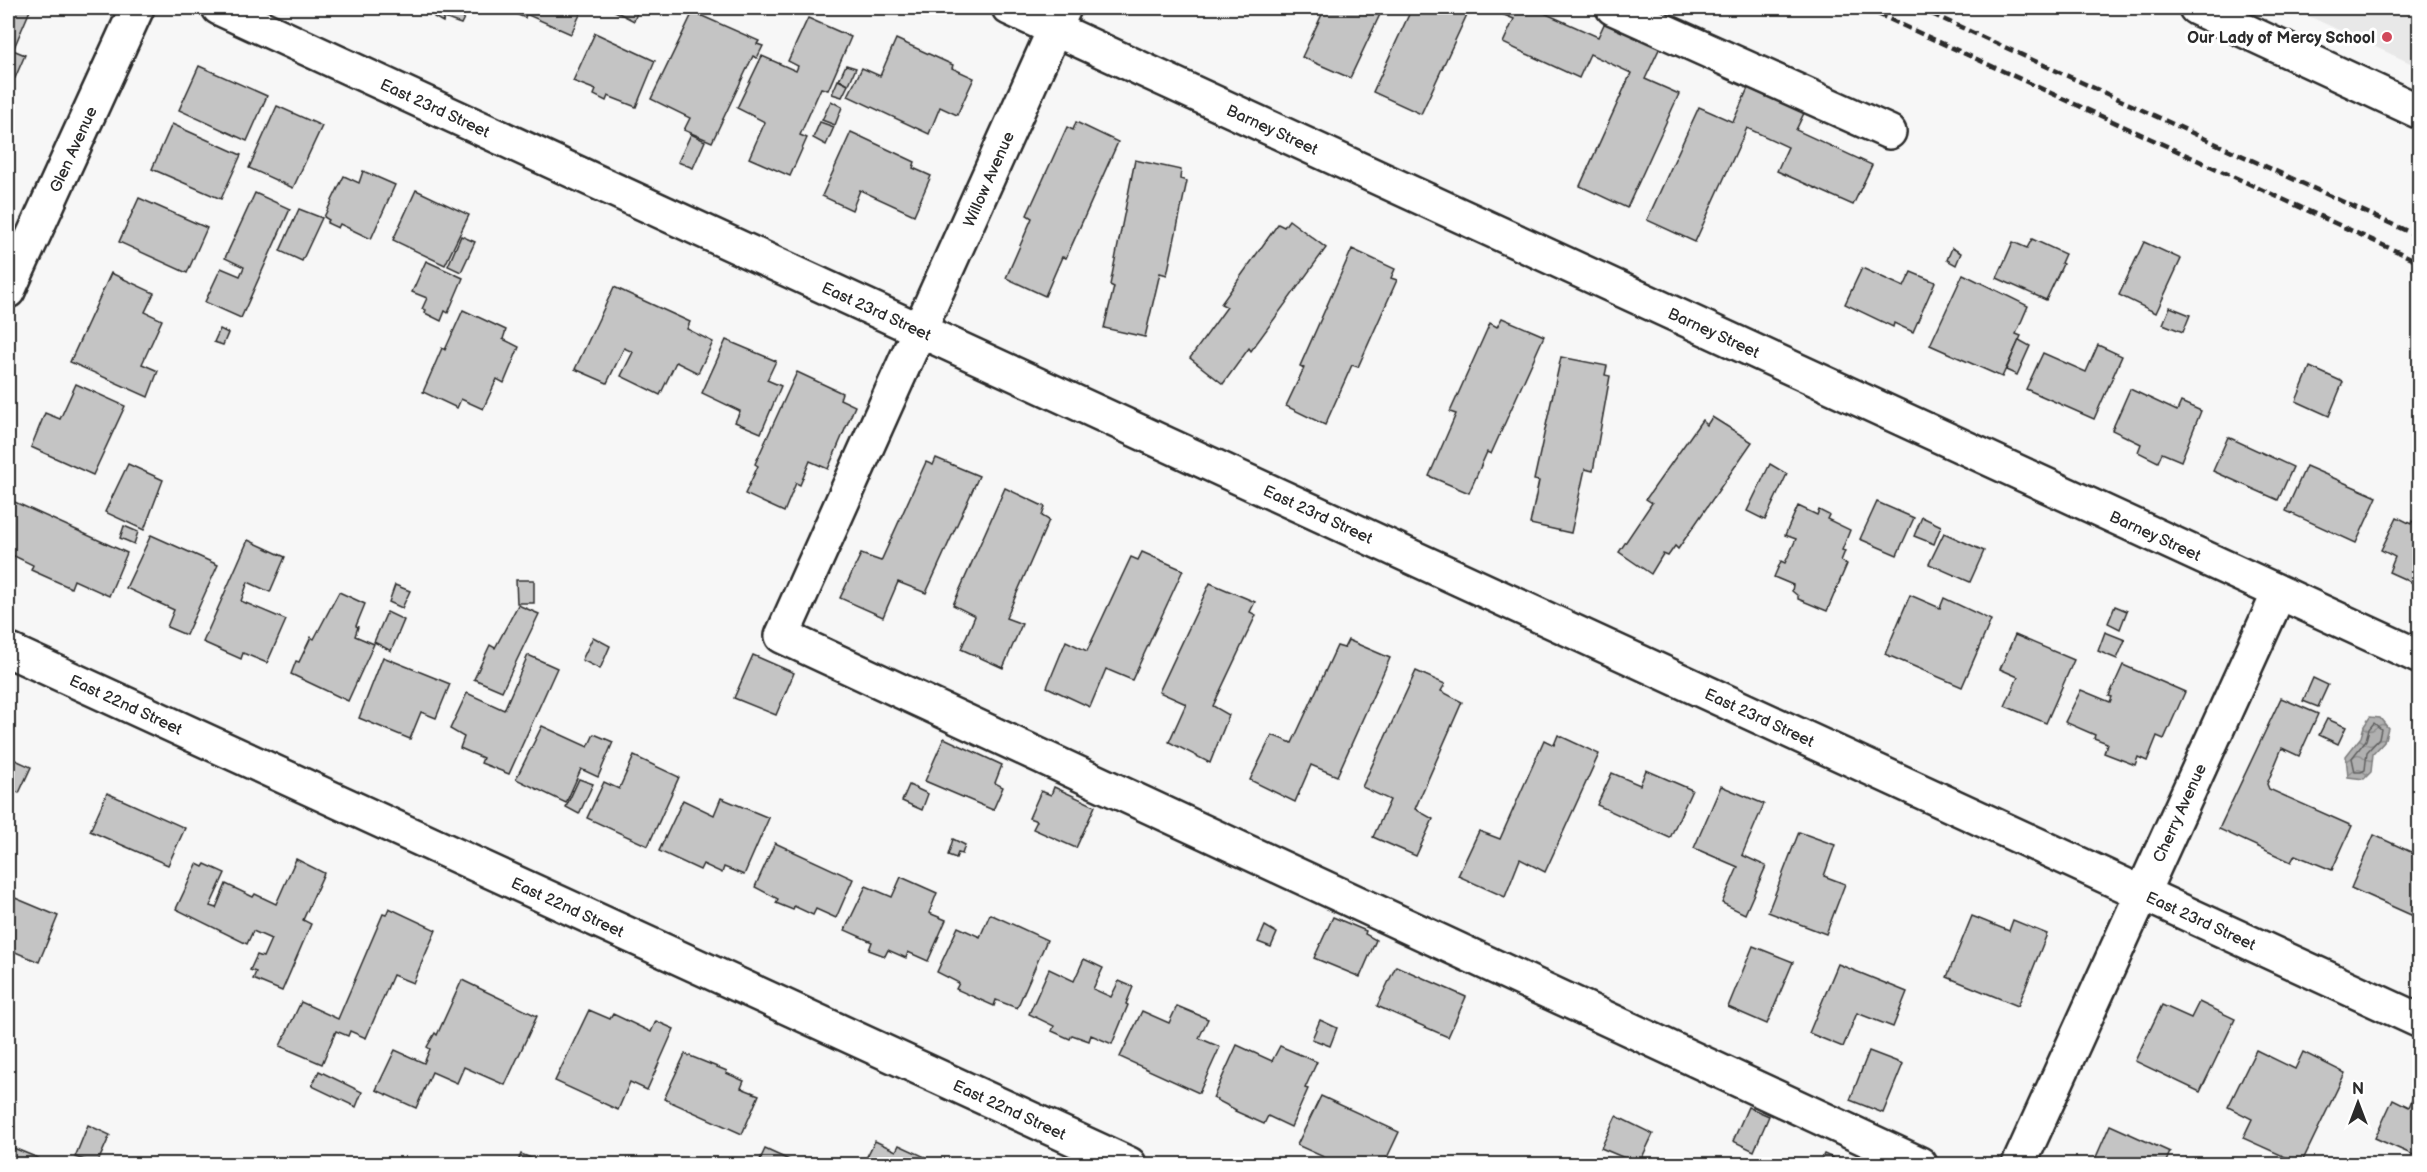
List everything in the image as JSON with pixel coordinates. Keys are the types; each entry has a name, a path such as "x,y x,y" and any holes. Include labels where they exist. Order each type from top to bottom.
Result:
{"street":[{"name":"Glen Avenue","path":"8,288 137,8"},
{"name":"East 23rd Street","path":"219,8 2420,1021"},
{"name":"Barney Street","path":"1009,8 1060,18 2278,593 2420,657"},
{"path":"1613,8 1889,132"},
{"path":"2196,8 2420,112"},
{"name":"Willow Avenue","path":"1060,18 782,636 1920,1164"},
{"name":"Cherry Avenue","path":"2019,1164 2278,593"},
{"name":"East 22nd Street","path":"8,650 1129,1164"}],"shaded area":[{"name":"Our Lady of Mercy School","path":"2291,8 2419,8 2419,67"}],"water":[{"path":"2370,717 2380,718 2388,728 2384,742 2373,754 2371,772 2364,779 2348,777 2346,756 2361,737"}],"building":[{"path":"8,8 31,8 13,50 25,55 15,78 8,75"},
{"path":"427,8 469,8 461,24 444,18 443,22 434,17 436,14"},
{"path":"502,8 583,8 571,34 526,14 525,18"},
{"path":"609,8 636,8 638,10 634,21"},
{"path":"1325,8 1383,8 1350,78 1302,57"},
{"path":"1412,8 1470,8 1421,114 1373,92"},
{"path":"1487,8 1533,8 1598,37 1606,20 1661,45 1645,79 1679,94 1627,208 1580,186 1631,73 1590,54 1579,78 1503,43 1514,19"},
{"path":"693,12 759,41 757,44 763,46 757,58 753,56 712,142 684,130 690,118 651,99"},
{"path":"808,18 851,37 828,90 821,88 800,135 807,138 790,176 749,158 765,122 737,108 762,56 796,71 798,66 788,61"},
{"path":"595,33 655,61 636,107 608,96 606,101 594,95 596,90 573,81"},
{"path":"896,39 953,65 952,68 974,78 957,115 940,107 929,134 848,96 862,68 880,76"},
{"path":"846,65 856,68 849,84 839,80"},
{"path":"199,66 267,96 247,141 179,110"},
{"path":"838,80 848,85 842,97 832,94"},
{"path":"1748,88 1804,113 1796,130 1872,165 1853,205 1777,171 1788,147 1747,128 1695,242 1647,220 1699,107 1733,122"},
{"path":"831,101 842,107 835,125 822,120"},
{"path":"277,106 322,126 293,188 249,168"},
{"path":"820,122 834,127 826,145 813,138"},
{"path":"1076,122 1118,142 1066,258 1062,257 1045,296 1006,278 1032,218 1027,215 1067,127 1073,130"},
{"path":"172,124 241,155 221,199 152,169"},
{"path":"851,132 915,162 913,168 931,176 914,215 860,190 852,210 822,196"},
{"path":"691,134 705,141 693,168 678,162"},
{"path":"1135,160 1181,170 1180,179 1187,181 1167,275 1160,273 1145,337 1104,328 1114,287 1110,285"},
{"path":"363,171 395,185 371,239 340,224 338,228 327,223 329,220 324,217 344,176 359,183"},
{"path":"416,190 469,215 445,265 393,240"},
{"path":"255,193 290,209 241,318 205,302 221,268 240,276 244,267 225,258"},
{"path":"139,198 207,228 187,273 119,242"},
{"path":"299,209 322,218 302,261 280,251"},
{"path":"1289,220 1326,248 1251,351 1249,348 1223,384 1190,358 1227,307 1221,304 1278,224 1284,227"},
{"path":"461,236 475,242 461,272 448,266"},
{"path":"2032,239 2065,254 2061,263 2063,264 2046,300 1997,278 2013,242 2027,248"},
{"path":"2144,242 2181,259 2156,313 2119,295"},
{"path":"1952,248 1961,253 1956,265 1947,260"},
{"path":"1352,249 1395,269 1391,278 1397,280 1358,367 1352,365 1325,425 1286,406 1304,368 1300,366"},
{"path":"426,261 463,278 448,313 445,311 441,321 422,309 427,298 412,292"},
{"path":"1862,268 1904,287 1911,272 1935,282 1913,332 1894,323 1893,327 1845,304"},
{"path":"111,273 154,293 145,312 162,320 142,364 158,371 148,397 70,362"},
{"path":"1963,274 2028,306 2016,334 2021,336 2002,377 1930,345"},
{"path":"614,287 690,322 687,329 713,342 698,373 676,362 660,395 621,376 633,352 624,348 607,383 575,369"},
{"path":"2170,307 2190,315 2183,332 2163,324"},
{"path":"463,310 506,330 503,339 519,347 504,383 497,379 483,409 461,399 457,408 423,392 442,348 445,350"},
{"path":"1502,318 1544,336 1491,454 1487,452 1469,493 1429,476 1456,414 1450,412 1490,323 1497,327"},
{"path":"220,329 228,333 223,345 214,342"},
{"path":"726,340 776,361 767,380 781,386 761,433 735,422 740,411 702,393"},
{"path":"2019,340 2030,346 2017,375 2006,370"},
{"path":"2098,345 2122,356 2094,419 2026,389 2043,353 2086,372"},
{"path":"1561,357 1607,366 1605,375 1610,376 1593,471 1585,469 1571,533 1530,524 1539,481 1534,480"},
{"path":"2310,367 2343,382 2329,416 2296,401"},
{"path":"797,372 842,393 840,399 855,406 828,469 810,461 800,485 796,483 784,512 745,494 758,466 755,464"},
{"path":"76,384 125,406 93,475 31,447 45,413 60,419"},
{"path":"2130,389 2177,411 2181,402 2201,411 2181,461 2162,453 2158,462 2138,452 2141,444 2112,430"},
{"path":"1712,417 1752,442 1678,549 1675,546 1668,556 1663,554 1651,574 1619,552 1652,503 1646,499 1702,420 1707,425"},
{"path":"2228,437 2293,467 2278,500 2213,471"},
{"path":"936,458 979,476 926,593 898,582 883,617 840,598 861,554 881,561 926,462 933,465"},
{"path":"128,464 163,480 144,530 105,512"},
{"path":"1770,464 1787,474 1765,520 1747,511"},
{"path":"2306,466 2377,497 2356,543 2286,511"},
{"path":"1005,488 1045,507 1042,516 1049,520 1006,618 1022,624 1003,668 961,649 975,616 953,605"},
{"path":"8,499 127,553 109,596 74,580 71,588 31,570 33,565 8,553"},
{"path":"1877,502 1914,518 1897,555 1860,539"},
{"path":"1798,506 1817,515 1819,510 1829,515 1827,519 1850,530 1842,550 1845,551 1841,561 1847,564 1827,611 1798,599 1792,591 1793,585 1774,577 1781,561 1785,563 1796,539 1785,535"},
{"path":"1922,517 1941,526 1934,544 1914,536"},
{"path":"2397,517 2411,524 2412,521 2420,525 2420,586 2389,572 2395,557 2381,550"},
{"path":"124,526 138,532 134,544 120,538"},
{"path":"1944,533 1984,551 1970,582 1929,564"},
{"path":"151,535 218,565 186,635 167,627 174,610 126,588"},
{"path":"248,540 285,557 270,592 248,582 241,601 286,620 267,663 243,653 241,659 203,642"},
{"path":"1142,552 1183,570 1132,680 1106,669 1090,707 1047,687 1066,641 1087,651 1131,557 1138,560"},
{"path":"516,580 534,580 534,603 517,603"},
{"path":"1210,583 1255,602 1250,612 1256,615 1213,706 1229,715 1210,763 1169,742 1186,704 1159,692"},
{"path":"395,585 410,591 402,608 389,602"},
{"path":"339,592 365,604 356,626 358,627 355,636 374,644 348,701 291,674 296,661 299,662 311,637 314,639"},
{"path":"1910,595 1940,608 1944,598 1991,620 1962,687 1885,654"},
{"path":"518,605 539,614 502,691 474,679 490,645 495,648"},
{"path":"2115,606 2127,611 2120,629 2108,623"},
{"path":"387,612 404,620 391,651 374,642"},
{"path":"2105,632 2125,640 2117,659 2098,651"},
{"path":"2015,635 2074,660 2046,723 2005,706 2018,677 2000,669"},
{"path":"593,637 610,646 600,669 582,660"},
{"path":"1348,640 1390,658 1337,776 1311,765 1295,802 1250,780 1272,735 1292,743 1337,646 1344,648"},
{"path":"528,655 557,668 509,774 481,763 483,758 460,748 464,737 450,729 467,693 504,710"},
{"path":"753,655 794,673 776,715 734,698"},
{"path":"383,657 450,684 436,718 421,712 410,739 359,718"},
{"path":"2123,665 2185,692 2164,739 2157,736 2147,761 2138,757 2135,765 2104,753 2107,743 2065,722 2081,690 2110,702 2112,697 2109,696"},
{"path":"1416,671 1445,684 1441,691 1462,702 1415,809 1433,819 1416,856 1373,837 1390,800 1362,787"},
{"path":"2313,678 2328,685 2318,707 2303,701"},
{"path":"2281,698 2318,714 2299,756 2282,748 2267,784 2269,789 2352,826 2332,870 2295,855 2291,862 2219,829"},
{"path":"2327,719 2346,727 2338,744 2319,735"},
{"path":"542,726 588,747 594,734 613,742 598,777 581,769 566,803 516,779"},
{"path":"1558,735 1599,754 1545,872 1520,859 1505,897 1458,876 1479,831 1500,839 1544,740 1554,745"},
{"path":"944,738 1002,765 995,783 1003,787 993,810 925,781"},
{"path":"634,756 679,777 648,846 587,818 604,782 619,789"},
{"path":"11,758 31,767 19,793 8,788 8,767"},
{"path":"1646,770 1692,790 1670,838 1597,805 1612,773 1640,785"},
{"path":"579,779 593,784 579,814 566,807"},
{"path":"909,785 928,794 922,810 902,801"},
{"path":"1721,786 1764,804 1742,855 1766,866 1745,914 1722,903 1738,867 1694,848"},
{"path":"1054,787 1095,806 1076,848 1033,829 1037,821 1029,818 1041,791 1051,795"},
{"path":"107,793 185,828 168,865 90,831"},
{"path":"721,798 769,818 744,875 724,867 722,873 703,864 700,870 659,851 683,800 714,815"},
{"path":"1799,832 1835,845 1824,876 1845,884 1826,934 1768,912"},
{"path":"2374,835 2413,853 2420,839 2420,919 2351,888"},
{"path":"953,839 965,845 962,854 958,853 956,858 948,855"},
{"path":"775,843 853,879 836,918 816,909 813,915 794,906 793,910 776,903 778,899 755,887"},
{"path":"296,859 324,873 303,920 311,924 282,991 253,979 256,972 250,970 257,955 263,957 271,939 253,931 247,944 176,909 197,864 203,867 205,864 225,873 210,906 216,908 226,884 253,897 255,894 276,904"},
{"path":"901,877 937,893 929,913 946,920 928,961 908,952 906,958 888,950 885,956 869,950 872,942 845,930 866,886 892,897"},
{"path":"8,895 58,916 39,962 8,949"},
{"path":"389,908 436,930 413,983 393,975 366,1038 350,1031 348,1036 336,1031 322,1064 280,1046 301,1002 338,1019 383,914 386,915"},
{"path":"990,914 1047,940 1017,1008 996,1000 994,1006 956,989 959,983 937,972 958,927 980,937"},
{"path":"1972,916 2009,931 2013,920 2047,934 2018,1006 1947,977"},
{"path":"1333,917 1366,931 1365,934 1376,940 1360,977 1314,958"},
{"path":"1265,926 1277,933 1271,947 1258,942"},
{"path":"1753,946 1793,962 1767,1024 1728,1007"},
{"path":"1084,959 1103,968 1093,989 1111,997 1119,981 1133,987 1112,1044 1091,1035 1089,1041 1072,1035 1070,1039 1052,1031 1054,1026 1029,1014 1049,969 1074,981"},
{"path":"1838,964 1907,992 1893,1027 1857,1013 1843,1047 1809,1033"},
{"path":"1396,966 1466,997 1448,1037 1377,1006"},
{"path":"462,980 537,1016 505,1085 464,1067 457,1083 432,1072 416,1108 376,1090 395,1050 424,1063 430,1049 427,1047 435,1033 437,1035"},
{"path":"2199,1002 2235,1019 2200,1092 2135,1061 2162,1005 2191,1018"},
{"path":"1177,1006 1208,1019 1199,1038 1220,1047 1199,1093 1120,1057 1142,1011 1169,1023"},
{"path":"589,1010 610,1019 613,1014 651,1032 656,1021 674,1029 647,1090 630,1082 618,1110 555,1081"},
{"path":"1320,1020 1337,1028 1330,1046 1312,1039"},
{"path":"1237,1045 1272,1061 1280,1046 1317,1062 1291,1127 1268,1116 1264,1124 1213,1098"},
{"path":"2256,1050 2295,1069 2303,1052 2345,1073 2301,1164 2243,1138 2252,1119 2228,1107"},
{"path":"1869,1051 1903,1064 1883,1113 1850,1100"},
{"path":"685,1054 727,1071 726,1073 744,1081 741,1088 759,1095 742,1134 664,1099"},
{"path":"319,1071 362,1092 356,1107 312,1086"},
{"path":"1321,1096 1399,1132 1384,1164 1362,1162 1361,1164 1339,1164 1297,1145"},
{"path":"2420,1097 2420,1158 2375,1138 2393,1099 2409,1107 2412,1100 2416,1102"},
{"path":"1748,1107 1769,1116 1754,1151 1733,1141"},
{"path":"1616,1116 1653,1134 1639,1164 1601,1148"},
{"path":"88,1125 110,1135 97,1164 75,1157"},
{"path":"2110,1125 2170,1152 2165,1164 2093,1164"},
{"path":"8,1137 14,1140 11,1147 38,1158 35,1164 8,1164"},
{"path":"875,1141 896,1151 899,1145 936,1162 935,1164 863,1164"},
{"path":"765,1149 798,1164 758,1164"},
{"path":"521,1154 546,1164 517,1164"},
{"path":"1824,1154 1846,1164 1819,1164"},
{"path":"1441,1158 1455,1164 1438,1164"}],"railway":[{"path":"1865,8 2420,262"},
{"path":"1919,8 2420,237"}],"place":[{"name":"Our Lady of Mercy School","path":"2387,37"}]}
